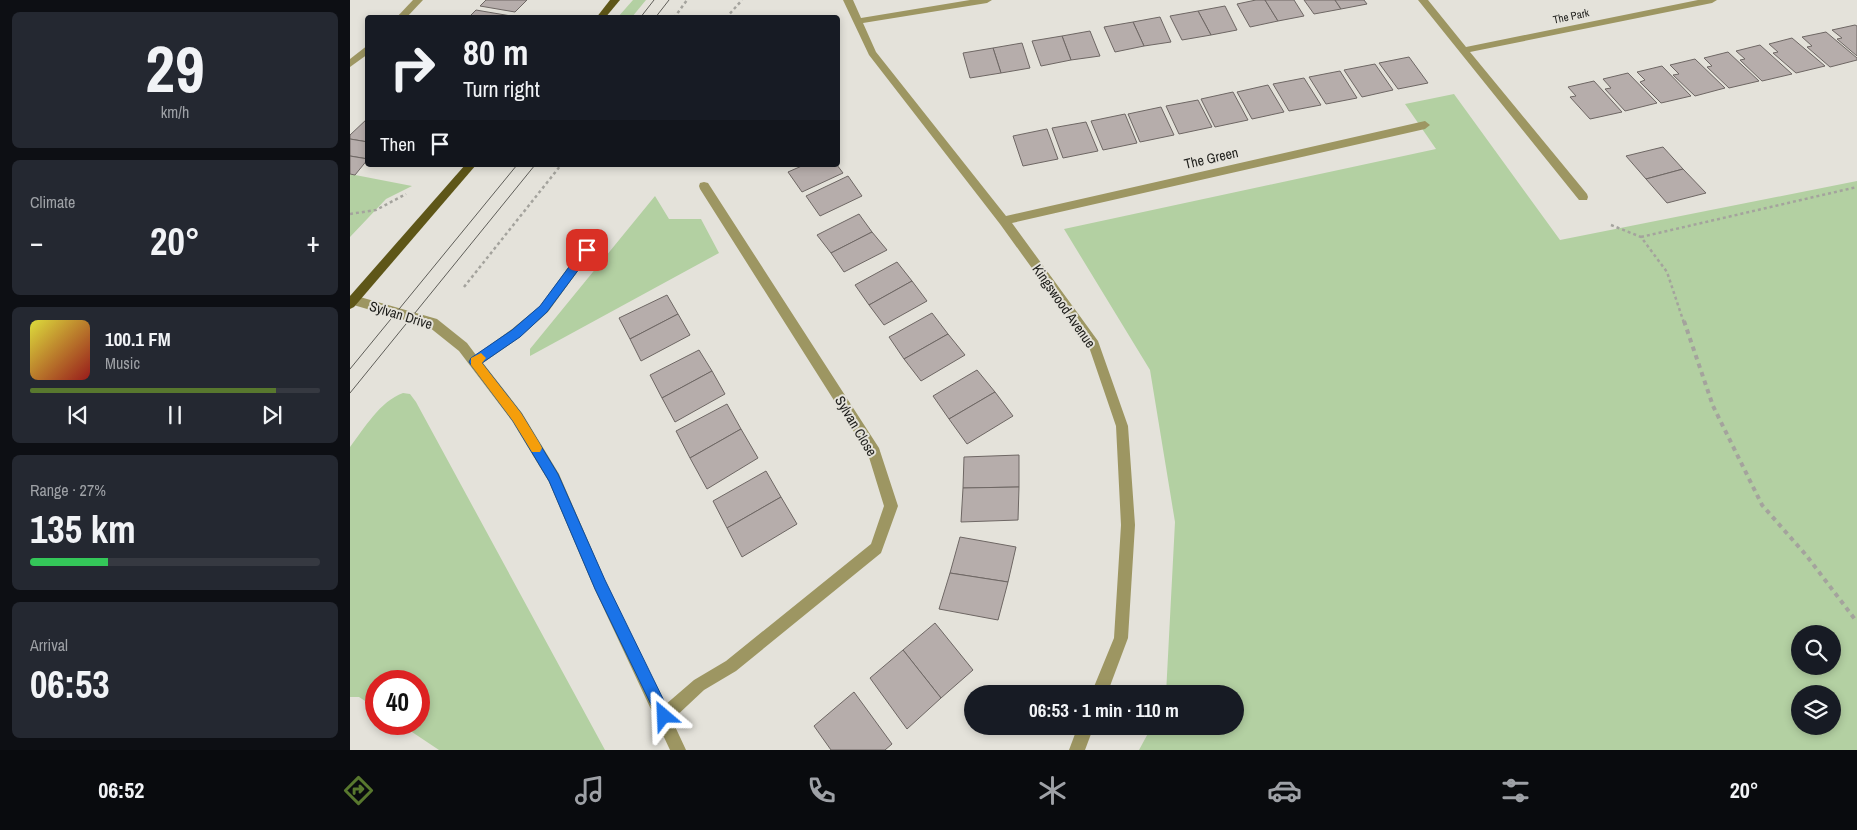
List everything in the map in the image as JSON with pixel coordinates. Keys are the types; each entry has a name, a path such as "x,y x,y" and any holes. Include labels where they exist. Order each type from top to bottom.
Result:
{"main road":[{"path":"602,15 615,0"},
{"path":"352,302 470,167"}],"street":[{"path":"403,15 418,0"},
{"name":"Kingswood Avenue","path":"848,0 872,53 1004,220 1094,345 1122,426 1128,525 1120,638 1102,685"},
{"path":"857,21 987,0"},
{"path":"1423,0 1583,197"},
{"name":"The Park","path":"1464,50 1712,0"},
{"path":"350,64 365,51"},
{"name":"The Green","path":"1004,220 1425,126"},
{"name":"Sylvan Close","path":"664,716 699,685 730,666 876,548 891,506 874,452 704,186"},
{"path":"475,362 516,333 544,309 587,250"},
{"name":"Sylvan Drive","path":"352,302 433,323 450,335 475,362 517,417 554,478 600,585 664,716 678,750"},
{"path":"1077,750 1083,735"}],"path":[{"path":"676,15 688,0"},
{"path":"729,15 742,0"},
{"path":"464,287 559,167"},
{"path":"1641,237 1857,187"},
{"path":"350,214 376,210 406,194"},
{"path":"1611,225 1641,237 1668,272 1713,406 1762,505 1806,555 1857,622"}],"green space":[{"path":"633,0 646,0 634,15 620,15"},
{"path":"1454,94 1560,240 1857,181 1857,750 1139,750 1147,735 1244,735 1244,685 1166,685 1175,522 1150,370 1064,229 1436,149 1405,104"},
{"path":"350,174 412,186 386,199 350,237"},
{"path":"655,196 669,219 701,219 719,253 530,356 530,349"},
{"path":"403,393 410,394 416,402 605,750 439,750 416,735 430,735 430,670 365,670 365,701 359,697 350,697 350,447 380,409"}],"building":[{"path":"486,0 527,0 515,12 480,6"},
{"path":"1265,0 1278,21 1250,27 1237,4"},
{"path":"1265,0 1294,0 1304,16 1278,21"},
{"path":"1304,0 1335,0 1341,9 1314,14"},
{"path":"1335,0 1364,0 1367,4 1341,9"},
{"path":"1225,6 1237,30 1211,35 1198,11"},
{"path":"476,10 505,15 471,15"},
{"path":"1198,11 1211,35 1182,40 1170,16"},
{"path":"1160,17 1171,42 1144,46 1133,22"},
{"path":"1133,22 1144,46 1115,52 1104,27"},
{"path":"1857,26 1857,56 1837,39 1842,38 1832,30"},
{"path":"1090,31 1100,56 1071,60 1062,36"},
{"path":"1826,32 1857,60 1830,67 1807,47 1812,46 1802,37"},
{"path":"1062,36 1071,60 1041,66 1032,41"},
{"path":"1792,38 1825,66 1796,73 1773,53 1778,52 1769,44"},
{"path":"1022,43 1030,68 1001,73 993,48"},
{"path":"1760,45 1792,74 1762,81 1740,60 1745,59 1736,51"},
{"path":"993,48 1001,73 970,78 963,53"},
{"path":"1728,52 1759,81 1729,88 1707,67 1712,66 1704,58"},
{"path":"1409,57 1428,83 1398,89 1379,63"},
{"path":"1695,59 1725,88 1695,96 1673,75 1679,74 1670,65"},
{"path":"1375,64 1393,90 1362,97 1344,70"},
{"path":"1662,66 1691,96 1661,103 1640,82 1645,80 1637,72"},
{"path":"1340,71 1357,98 1326,104 1309,77"},
{"path":"1628,73 1657,103 1625,111 1605,89 1611,88 1603,79"},
{"path":"1304,78 1321,105 1289,111 1273,84"},
{"path":"1594,81 1622,112 1590,119 1570,97 1576,96 1568,87"},
{"path":"1268,85 1284,112 1252,119 1237,92"},
{"path":"1233,92 1248,120 1215,127 1201,99"},
{"path":"1198,100 1212,127 1179,134 1166,106"},
{"path":"1161,107 1174,135 1140,142 1128,114"},
{"path":"1125,114 1137,143 1103,150 1091,121"},
{"path":"365,121 365,142 350,139 350,135"},
{"path":"1086,122 1098,151 1063,158 1052,128"},
{"path":"1047,129 1058,159 1023,166 1013,136"},
{"path":"350,139 365,142 365,158 350,156"},
{"path":"1663,147 1683,169 1646,179 1626,156"},
{"path":"350,156 365,158 365,163 355,175 350,174"},
{"path":"799,167 838,167 843,173 802,192 788,172"},
{"path":"1683,169 1706,193 1667,203 1646,179"},
{"path":"848,176 862,196 820,216 806,196"},
{"path":"859,214 872,232 831,253 817,235"},
{"path":"872,232 887,250 844,272 831,253"},
{"path":"897,262 912,281 869,305 855,285"},
{"path":"912,281 927,301 884,325 869,305"},
{"path":"667,295 678,314 630,339 619,318"},
{"path":"932,313 948,334 904,359 889,337"},
{"path":"678,314 690,335 641,361 630,339"},
{"path":"948,334 965,355 921,381 904,359"},
{"path":"699,350 712,371 662,398 650,375"},
{"path":"977,370 995,392 949,419 933,396"},
{"path":"712,371 725,394 675,422 662,398"},
{"path":"995,392 1013,416 967,444 949,419"},
{"path":"727,404 741,429 690,458 676,431"},
{"path":"741,429 758,458 707,489 690,458"},
{"path":"1019,455 1019,487 963,488 964,457"},
{"path":"766,471 781,497 727,528 713,501"},
{"path":"1019,487 1018,520 961,522 963,488"},
{"path":"781,497 797,524 742,557 727,528"},
{"path":"960,537 1016,547 1008,582 950,573"},
{"path":"950,573 1008,582 998,620 939,609"},
{"path":"935,623 973,670 941,698 903,650"},
{"path":"903,650 941,698 907,729 870,678"},
{"path":"854,692 892,744 885,750 831,750 814,726"}],"tram line":[{"path":"642,15 654,0"},
{"path":"657,15 669,0"},
{"path":"350,369 515,167"},
{"path":"350,393 533,167"}],"slow traffic":[{"path":"481,358 475,362 517,417 536,448"}],"route":[{"path":"587,250 544,309 516,333 475,362 517,417 554,478 600,585 664,716"}]}
